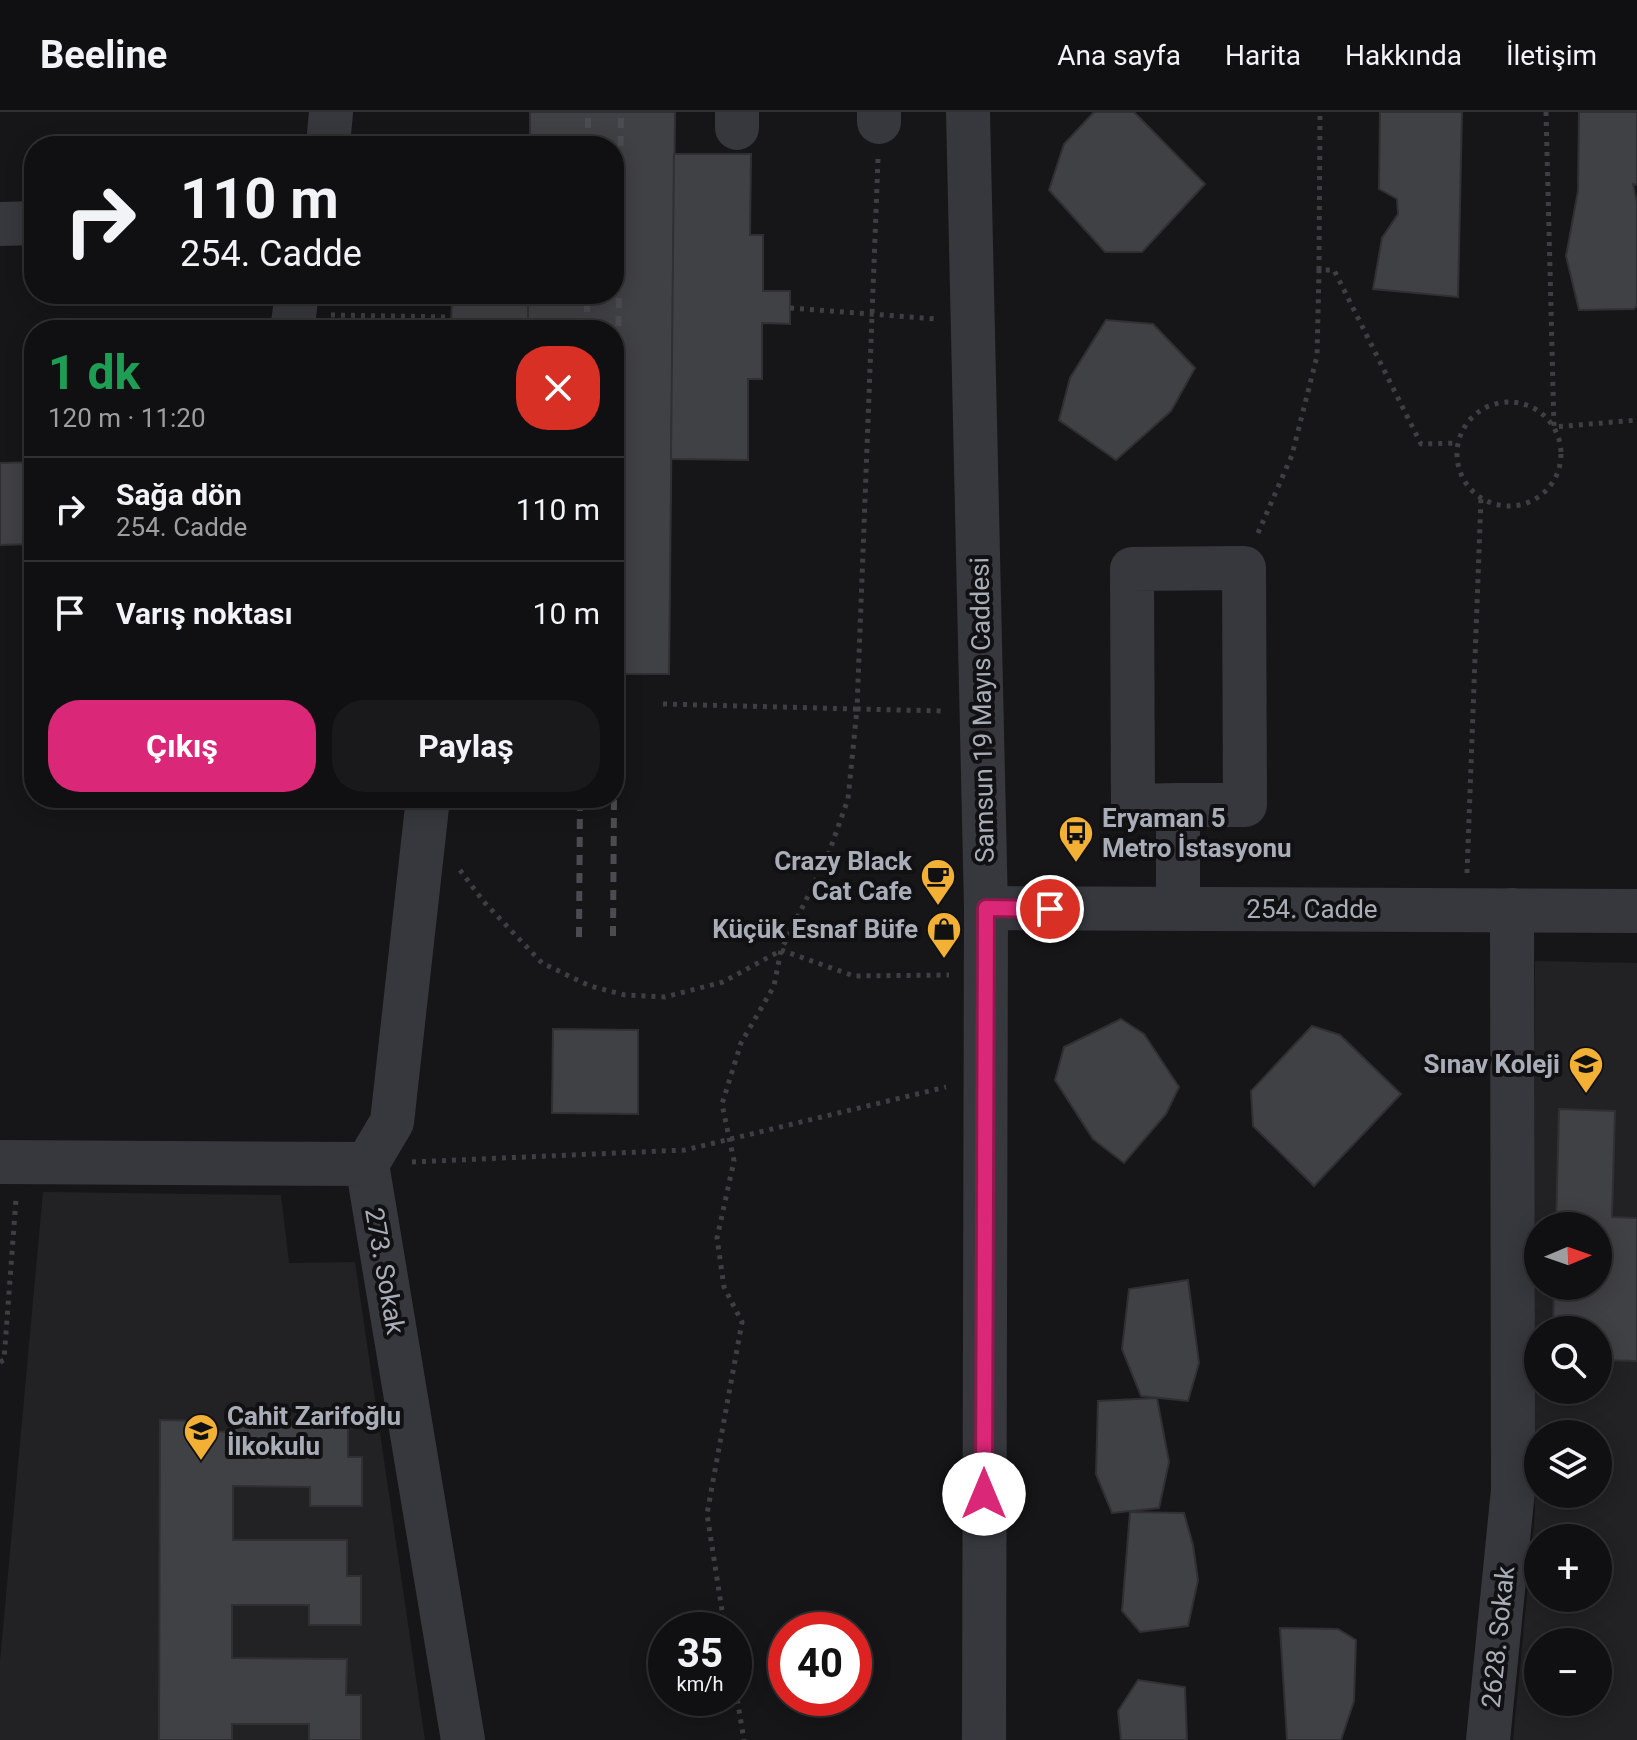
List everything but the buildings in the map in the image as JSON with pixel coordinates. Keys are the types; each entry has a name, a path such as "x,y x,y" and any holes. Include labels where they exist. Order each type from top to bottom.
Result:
{"street":[{"path":"329,136 331,112"},
{"name":"Samsun 19 Mayıs Caddesi","path":"968,112 986,908 984,1740"},
{"path":"0,224 24,223"},
{"path":"1244,568 1245,805 1178,805 1133,806 1132,569 1244,568"},
{"path":"1178,805 1178,909"},
{"path":"10,1162 367,1164 392,1122 427,810"},
{"name":"254. Cadde","path":"986,908 1637,911"},
{"name":"2628. Sokak","path":"1488,1740 1513,1490 1512,910"},
{"name":"273. Sokak","path":"367,1164 463,1740"}],"path":[{"path":"1244,568 1292,455 1317,356 1320,112"},
{"path":"1546,112 1554,427 1560,444 1560,461 1555,477 1544,492 1514,506 1481,498 1468,486 1460,471 1458,443 1467,422 1479,410 1495,403 1528,405 1543,414 1554,427"},
{"path":"722,1612 707,1514 742,1322 724,1287 717,1238 734,1161 722,1104 741,1043 774,986 781,950 827,858 848,799 857,709 879,117"},
{"path":"1319,270 1334,270 1421,444 1458,443"},
{"path":"790,308 973,321"},
{"path":"295,313 451,317"},
{"path":"1554,427 1637,420"},
{"path":"1466,910 1481,498"},
{"path":"663,704 982,712"},
{"path":"427,810 484,902 542,963 590,986 625,995 665,997 723,982 781,950 854,976 986,974"},
{"path":"367,1164 685,1150 986,1077"},
{"path":"0,1362 4,1360 10,1162"},
{"path":"740,1716 744,1740"}],"shaded area":[{"name":"Sınav Koleji","path":"1535,961 1637,963 1637,1740 1513,1740 1525,1612 1612,1612 1612,1524 1534,1524 1535,1508 1612,1508 1612,1420 1534,1420 1533,1404 1612,1404 1612,1316 1533,1316 1533,1300 1612,1300 1612,1212 1534,1212"},
{"name":"Cahit Zarifoğlu İlkokulu","path":"43,1192 281,1195 289,1263 355,1262 425,1740 0,1740 0,1661"}],"railway":[{"path":"588,112 588,136"},
{"path":"621,112 621,136"},
{"path":"587,304 587,320"},
{"path":"619,304 619,320"},
{"path":"579,937 580,808"},
{"path":"613,936 614,808"}],"place":[{"name":"Eryaman 5 Metro İstasyonu","path":"1076,864"},
{"name":"Crazy Black Cat Cafe","path":"938,907"},
{"name":"Küçük Esnaf Büfe","path":"944,960"},
{"name":"Sınav Koleji","path":"1586,1095"},
{"name":"Cahit Zarifoğlu İlkokulu","path":"201,1462"}],"route":[{"path":"984,1494 986,908 1050,909"}]}
